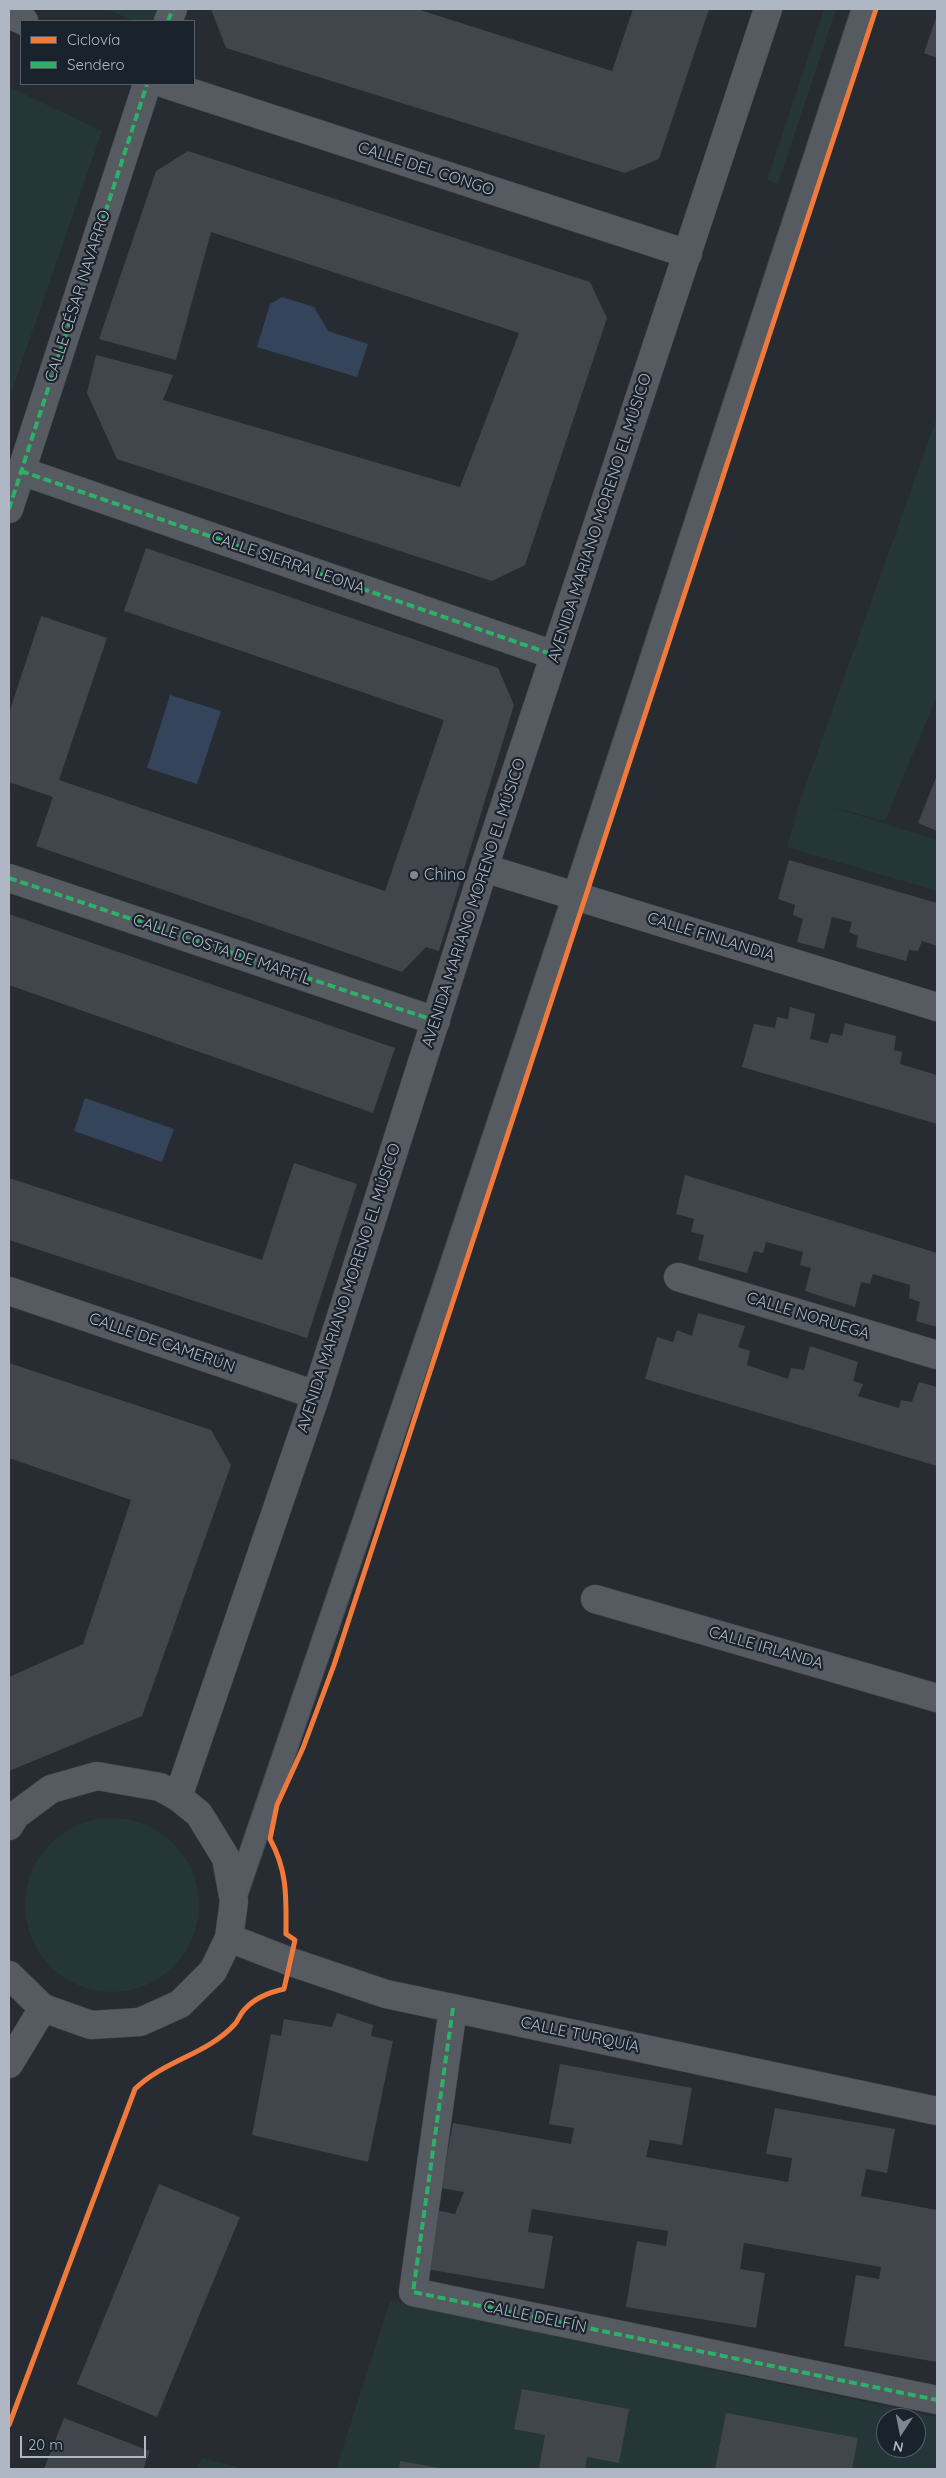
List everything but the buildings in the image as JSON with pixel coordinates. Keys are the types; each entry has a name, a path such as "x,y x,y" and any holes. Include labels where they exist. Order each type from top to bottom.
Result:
{"street":[{"name":"AVENIDA MARIANO MORENO EL MÚSICO","path":"178,1797 316,1396 484,868 768,9"},
{"path":"9,14 22,20"},
{"name":"CALLE CÉSAR NAVARRO","path":"9,509 147,85"},
{"name":"CALLE DEL CONGO","path":"168,85 688,254"},
{"name":"CALLE SIERRA LEONA","path":"21,471 554,655"},
{"name":"CALLE FINLANDIA","path":"484,868 937,1006"},
{"name":"CALLE COSTA DE MARFÍL","path":"9,878 436,1022"},
{"name":"CALLE NORUEGA","path":"678,1277 937,1355"},
{"name":"CALLE DE CAMERÚN","path":"9,1291 316,1396"},
{"name":"CALLE IRLANDA","path":"595,1599 937,1698"},
{"path":"9,1826 16,1815 51,1789 97,1776 160,1787 178,1797 200,1814 226,1858 234,1901 229,1938 212,1971 180,2004 140,2022 91,2025 43,2008 9,1976"},
{"name":"CALLE TURQUÍA","path":"229,1938 291,1962 386,1994 937,2112"},
{"path":"9,2064 43,2008"},
{"name":"CALLE DELFÍN","path":"453,2008 414,2292 937,2400"}],"lane":[{"path":"234,1901 440,1298 574,895 863,9"}],"shaded area":[{"path":"106,9 157,9 153,20 133,20"},
{"path":"824,9 836,9 778,184 767,180"},
{"path":"9,87 102,131 9,399"},
{"path":"937,417 937,696 885,821 825,805 937,840 937,891 787,847 801,798"},
{"path":"112,1818 129,1820 145,1825 167,1838 179,1850 195,1880 199,1905 197,1922 192,1938 179,1960 167,1972 137,1988 112,1992 95,1990 79,1985 57,1972 45,1960 29,1930 25,1905 27,1888 32,1872 45,1850 57,1838 87,1822"},
{"path":"390,2301 895,2408 876,2408 876,2458 926,2458 926,2415 937,2417 937,2469 336,2469"},
{"path":"202,2458 245,2469 197,2469"}],"water":[{"path":"282,297 314,307 328,331 368,344 357,377 257,347 270,304"},
{"path":"170,695 221,711 197,784 147,768"},
{"path":"85,1098 174,1129 162,1162 74,1131"}],"marked path":[{"path":"168,20 173,9"},
{"path":"9,509 147,85"},
{"path":"21,471 554,655"},
{"path":"9,878 436,1021"},
{"path":"453,2008 413,2292 937,2400"}],"cycle path":[{"path":"9,2425 135,2089 159,2071 212,2043 235,2024 244,2010 254,2001 284,1989 295,1940 286,1934 285,1885 280,1863 270,1839 277,1805 303,1748 334,1665 876,9"}],"place":[{"name":"Chino","path":"414,875"}]}
